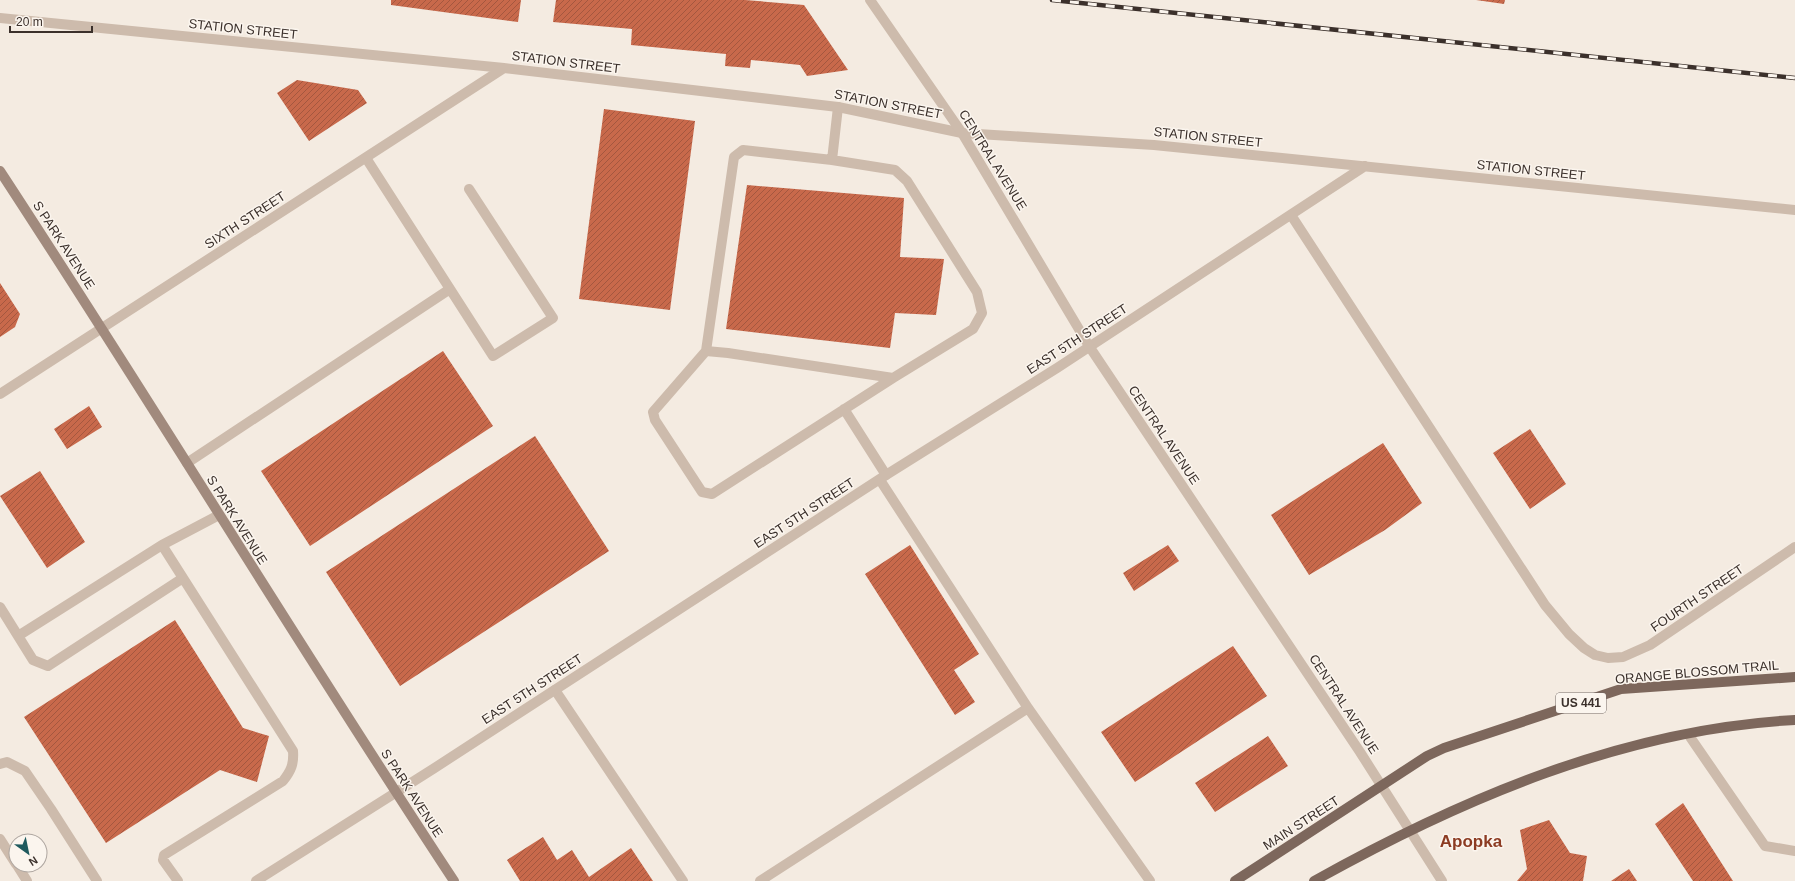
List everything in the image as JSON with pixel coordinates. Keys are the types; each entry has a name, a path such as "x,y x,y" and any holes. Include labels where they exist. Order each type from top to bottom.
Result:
{"main road":[{"name":"S PARK AVENUE","path":"0,171 102,327 219,515 395,792 454,881"},
{"name":"ORANGE BLOSSOM TRAIL","path":"1382,786 1427,756 1444,748 1621,689 1795,677"},
{"path":"1314,881 1367,852 1463,806 1550,772 1620,749 1688,734 1764,721 1795,720"},
{"name":"MAIN STREET","path":"1235,881 1382,786"}],"street":[{"name":"CENTRAL AVENUE","path":"870,0 962,133 1089,346 1382,786 1442,881"},
{"name":"STATION STREET","path":"0,18 504,68 838,107 962,133 1154,145 1795,210"},
{"name":"SIXTH STREET","path":"0,394 504,68"},
{"path":"832,160 838,107"},
{"path":"743,150 832,160 895,170 907,180 977,292 982,313 974,329 893,378 712,494 702,492 655,420 653,412 706,351 734,157 743,150"},
{"path":"366,158 493,356 553,318 469,189"},
{"name":"EAST 5TH STREET","path":"256,881 1089,346 1365,166"},
{"name":"FOURTH STREET","path":"1291,214 1545,605 1569,634 1584,648 1595,655 1608,658 1623,657 1650,644 1795,547"},
{"path":"187,463 450,289"},
{"path":"706,351 893,378"},
{"path":"844,409 883,477 1028,708 1150,881"},
{"path":"18,636 162,546 219,515"},
{"path":"162,546 293,751 294,762 289,774 283,781 164,855 163,860 178,881"},
{"path":"0,607 33,660 48,666 183,578"},
{"path":"555,690 683,881"},
{"path":"760,881 1028,708"},
{"path":"1688,734 1765,846 1795,851"},
{"path":"0,764 7,762 25,772 52,809 97,881"},
{"path":"0,839 8,852"}],"building":[{"path":"391,0 521,0 518,22 391,5"},
{"path":"556,0 745,0 804,5 848,70 807,76 800,65 751,60 750,68 725,66 726,54 631,45 632,29 553,22"},
{"path":"1476,0 1505,0 1504,4"},
{"path":"297,80 358,90 367,103 309,141 277,93"},
{"path":"604,109 695,121 670,310 579,299"},
{"path":"747,185 904,198 900,257 944,259 936,315 895,313 890,348 726,329"},
{"path":"0,283 20,314 15,327 0,337"},
{"path":"443,351 493,426 310,546 261,471"},
{"path":"89,406 102,427 67,449 54,429"},
{"path":"1530,429 1566,484 1530,509 1493,453"},
{"path":"535,436 609,551 400,686 326,572"},
{"path":"1383,443 1422,503 1385,530 1309,575 1271,515"},
{"path":"40,471 85,542 47,568 0,496"},
{"path":"910,545 979,654 954,670 975,702 955,715 865,574"},
{"path":"1168,545 1179,561 1134,591 1123,573"},
{"path":"175,620 243,728 269,736 257,782 220,770 106,843 24,717"},
{"path":"1233,646 1267,696 1135,782 1101,732"},
{"path":"1268,736 1288,766 1215,812 1195,783"},
{"path":"1683,803 1733,881 1693,881 1655,824"},
{"path":"1549,820 1570,853 1587,856 1583,881 1517,881 1527,869 1520,830"},
{"path":"543,837 557,860 572,850 589,877 631,848 653,881 520,881 507,860"},
{"path":"1629,869 1637,881 1611,881"}],"railway":[{"path":"1052,0 1795,78"}],"district":[{"name":"Apopka","path":"1471,841"}]}
